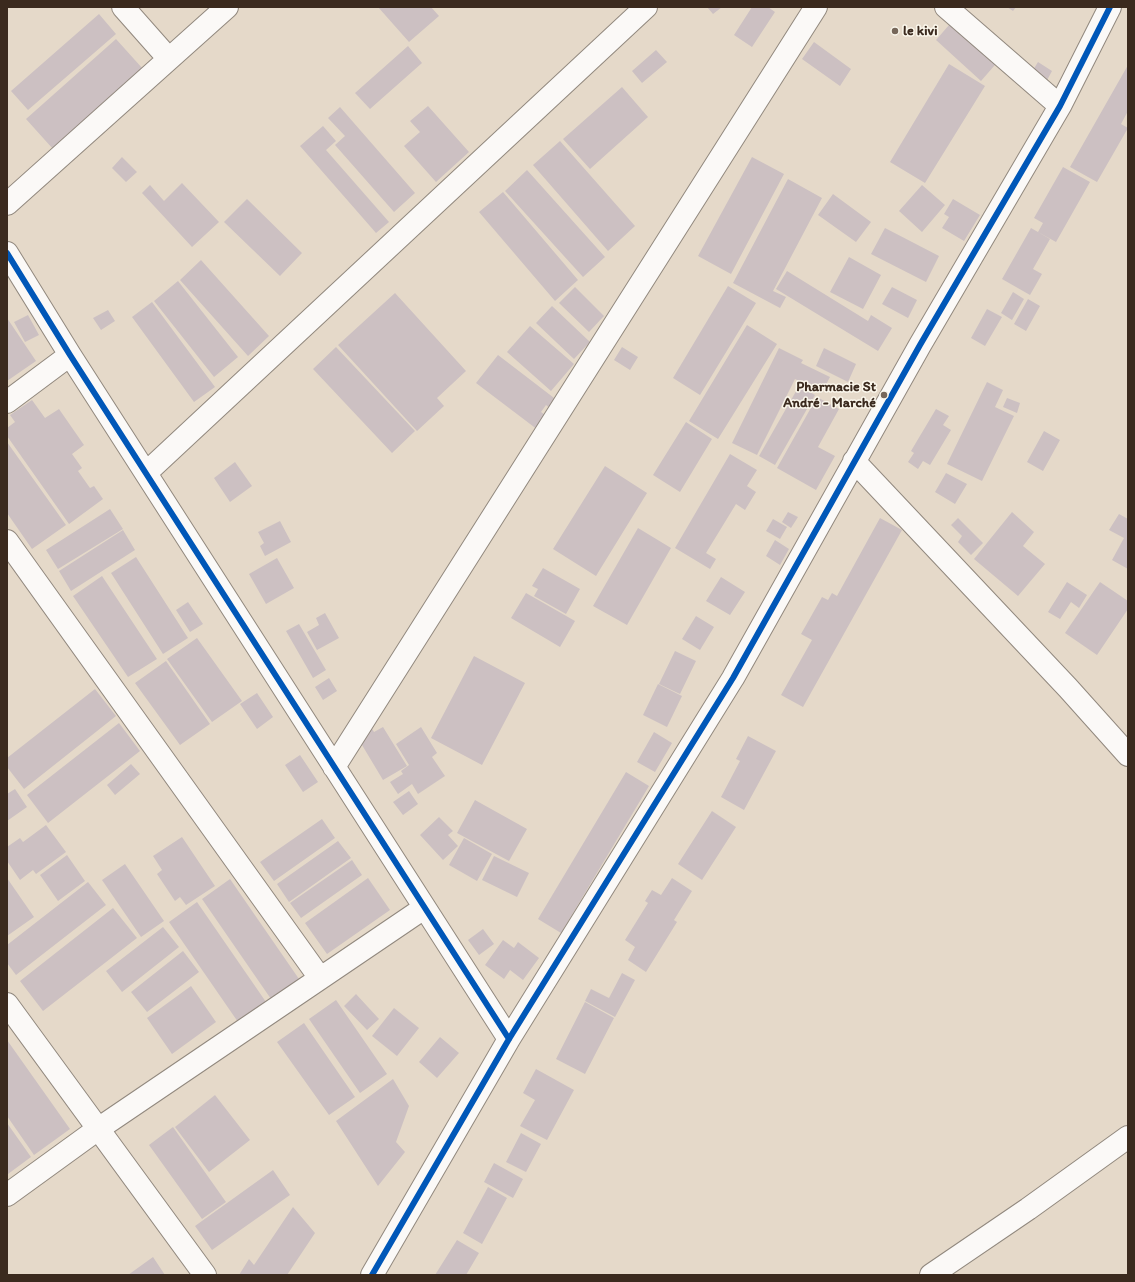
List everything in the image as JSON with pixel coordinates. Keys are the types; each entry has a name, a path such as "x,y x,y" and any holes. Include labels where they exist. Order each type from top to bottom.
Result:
{"street":[{"path":"123,7 169,59"},
{"path":"7,204 227,7"},
{"path":"146,473 646,7"},
{"path":"334,767 816,7"},
{"path":"946,7 1060,106"},
{"path":"372,1275 509,1039 733,678 920,345 1060,106 1110,7"},
{"path":"7,253 70,355 509,1039"},
{"path":"7,402 70,355"},
{"path":"854,461 1068,688 1128,755"},
{"path":"7,541 320,978"},
{"path":"7,1194 98,1129 424,908"},
{"path":"7,1004 205,1275"},
{"path":"931,1275 1028,1209 1128,1137"}],"building":[{"path":"378,7 431,7 439,16 409,42"},
{"path":"707,7 722,7 713,14"},
{"path":"752,7 768,7 775,12 752,47 734,35"},
{"path":"1007,7 1016,7 1013,11"},
{"path":"99,14 116,34 28,110 11,91"},
{"path":"956,17 1001,58 981,81 936,40"},
{"path":"116,39 143,69 53,149 26,119"},
{"path":"814,42 851,69 840,86 802,59"},
{"path":"408,46 422,63 370,109 355,93"},
{"path":"656,50 667,62 642,83 632,71"},
{"path":"1038,62 1052,71 1045,84 1030,75"},
{"path":"949,64 985,86 925,183 890,162"},
{"path":"1128,65 1128,111 1121,124 1128,128 1097,182 1070,167"},
{"path":"622,87 648,117 590,169 563,139"},
{"path":"428,106 469,152 436,182 404,146 420,132 410,121"},
{"path":"340,107 415,193 394,212 335,145 345,136 328,118"},
{"path":"323,126 336,141 326,150 389,222 376,233 300,146"},
{"path":"560,141 635,226 608,251 533,165"},
{"path":"122,157 137,172 126,182 112,168"},
{"path":"752,157 784,174 731,274 698,256"},
{"path":"1063,167 1090,182 1056,242 1038,232 1043,223 1034,218"},
{"path":"527,170 605,257 583,277 505,191"},
{"path":"788,179 822,198 773,291 786,297 780,308 733,283"},
{"path":"182,183 219,222 192,247 142,193 150,185 164,201"},
{"path":"922,185 945,205 922,232 899,211"},
{"path":"503,192 578,280 555,301 479,212"},
{"path":"833,194 871,222 856,242 818,215"},
{"path":"247,199 302,253 280,276 224,222"},
{"path":"953,199 980,215 964,241 942,228 949,217 944,214"},
{"path":"885,228 939,256 926,282 871,254"},
{"path":"1031,228 1050,239 1033,269 1042,274 1030,295 1002,279"},
{"path":"849,257 881,275 863,309 830,292"},
{"path":"201,260 269,336 248,356 180,280"},
{"path":"787,271 868,321 871,315 892,328 878,351 776,289"},
{"path":"178,281 238,357 214,377 154,301"},
{"path":"728,286 756,303 700,395 673,378"},
{"path":"575,287 604,316 589,332 559,303"},
{"path":"892,287 917,300 908,318 882,304"},
{"path":"1013,292 1024,299 1012,320 1001,313"},
{"path":"395,293 466,371 437,398 444,406 417,431 338,345"},
{"path":"1028,299 1040,306 1026,331 1014,324"},
{"path":"152,302 215,387 194,402 132,317"},
{"path":"552,306 590,342 574,359 536,323"},
{"path":"987,309 1002,317 985,346 971,338"},
{"path":"108,310 115,321 101,330 93,318"},
{"path":"28,315 39,335 25,342 14,322"},
{"path":"7,318 36,361 7,381"},
{"path":"747,325 777,344 718,439 689,421"},
{"path":"530,326 574,364 551,391 507,352"},
{"path":"336,347 415,431 392,453 313,369"},
{"path":"622,347 638,357 630,370 614,360"},
{"path":"779,348 803,360 801,363 830,377 822,392 795,379 757,455 732,443"},
{"path":"824,348 856,364 848,382 816,366"},
{"path":"498,355 558,401 552,410 546,405 541,412 548,417 538,430 476,383"},
{"path":"987,382 1003,390 995,407 1014,416 982,481 947,464"},
{"path":"799,386 815,395 775,465 759,456"},
{"path":"817,397 839,409 818,447 835,456 816,490 777,468"},
{"path":"1007,398 1020,403 1017,413 1003,407"},
{"path":"32,400 45,418 59,409 84,445 72,454 82,468 78,471 90,488 94,486 103,499 69,524 7,436 7,428 15,422 10,415"},
{"path":"936,409 949,416 943,425 951,430 930,465 923,461 918,469 908,462 914,453 911,451"},
{"path":"686,422 712,439 680,492 653,475"},
{"path":"1044,431 1060,440 1043,471 1027,462"},
{"path":"7,442 66,525 32,549 7,513"},
{"path":"730,454 757,470 747,486 756,492 745,510 736,504 706,553 716,559 710,569 675,548"},
{"path":"235,462 252,486 230,502 214,478"},
{"path":"605,466 647,493 596,576 553,549"},
{"path":"946,473 967,484 955,504 935,492"},
{"path":"110,509 123,529 58,569 46,550"},
{"path":"788,512 798,517 791,528 782,522"},
{"path":"1012,512 1034,532 1023,546 1045,564 1018,596 974,559"},
{"path":"1119,514 1128,519 1128,569 1112,560 1124,538 1109,530"},
{"path":"880,518 902,530 803,707 781,695 812,640 801,634 822,597 828,600 832,593 837,596"},
{"path":"958,518 983,543 971,555 958,542 962,536 951,525"},
{"path":"773,519 787,527 780,539 766,531"},
{"path":"280,521 291,542 265,556 260,546 264,543 258,532"},
{"path":"638,528 671,548 627,625 593,606"},
{"path":"123,530 135,550 71,591 59,571"},
{"path":"775,540 789,549 780,565 766,556"},
{"path":"136,557 188,638 163,654 111,573"},
{"path":"277,558 294,588 266,604 249,574"},
{"path":"543,568 580,589 566,614 534,596 538,589 532,586"},
{"path":"102,576 157,659 128,677 73,596"},
{"path":"721,577 745,592 730,615 706,601"},
{"path":"1067,582 1087,595 1079,608 1071,602 1060,619 1048,612"},
{"path":"1100,582 1128,601 1128,609 1097,655 1065,633"},
{"path":"526,593 575,621 560,647 511,618"},
{"path":"188,602 203,624 190,632 176,610"},
{"path":"325,613 339,638 317,650 307,632 319,625 316,618"},
{"path":"696,616 714,627 700,650 682,639"},
{"path":"299,624 326,670 313,678 286,631"},
{"path":"197,638 242,701 212,722 167,659"},
{"path":"675,651 696,661 680,694 659,684"},
{"path":"474,656 525,683 482,765 431,738"},
{"path":"166,661 210,724 180,745 135,683"},
{"path":"329,678 337,691 323,700 315,687"},
{"path":"658,684 682,696 667,727 643,715"},
{"path":"95,689 116,716 24,789 7,767 7,758"},
{"path":"257,693 273,717 257,729 240,704"},
{"path":"119,723 140,751 48,823 27,795"},
{"path":"371,727 374,732 383,727 407,766 383,780 356,735"},
{"path":"421,727 437,753 432,757 445,776 418,794 412,784 398,794 390,782 403,774 401,771 409,765 396,744"},
{"path":"654,732 672,743 655,772 637,762"},
{"path":"748,736 776,751 744,810 721,797 740,761 736,759"},
{"path":"300,755 318,782 303,792 285,765"},
{"path":"131,764 140,774 115,795 107,785"},
{"path":"626,772 649,786 561,933 538,919"},
{"path":"15,789 27,807 7,821 7,794"},
{"path":"409,791 418,804 403,815 393,802"},
{"path":"475,800 527,829 509,861 457,833"},
{"path":"712,811 736,827 702,880 678,864"},
{"path":"439,817 453,831 448,835 458,846 443,860 420,835"},
{"path":"322,819 335,838 274,881 260,862"},
{"path":"46,825 66,852 36,874 33,870 20,880 7,861 7,847 20,838 23,842"},
{"path":"182,837 215,886 186,905 180,897 175,901 157,874 162,870 153,856"},
{"path":"464,838 492,854 477,881 449,865"},
{"path":"338,841 351,858 289,902 277,884"},
{"path":"67,855 85,881 58,901 40,875"},
{"path":"494,856 529,873 517,897 482,880"},
{"path":"352,860 362,875 301,918 290,903"},
{"path":"125,864 164,921 141,937 102,880"},
{"path":"7,878 34,917 7,936"},
{"path":"368,878 390,910 327,954 305,923"},
{"path":"672,878 692,891 674,920 677,922 646,972 628,960 635,947 625,940 648,903 645,901 652,890 661,895"},
{"path":"230,879 299,979 271,999 202,899"},
{"path":"88,882 106,905 16,975 7,963 7,945"},
{"path":"197,902 266,1002 238,1022 169,922"},
{"path":"113,908 137,938 43,1011 20,981"},
{"path":"163,927 179,947 122,992 106,971"},
{"path":"483,929 494,944 479,955 468,940"},
{"path":"503,940 514,948 518,942 539,958 523,980 510,970 504,979 485,965"},
{"path":"183,951 199,972 147,1012 131,992"},
{"path":"622,973 635,980 615,1017 585,1001 591,989 609,998"},
{"path":"191,986 216,1022 172,1054 147,1018"},
{"path":"356,994 379,1019 367,1030 344,1006"},
{"path":"336,1000 387,1074 360,1093 309,1019"},
{"path":"585,1002 614,1018 585,1074 556,1059"},
{"path":"394,1008 419,1028 397,1056 372,1036"},
{"path":"304,1023 355,1097 329,1115 277,1042"},
{"path":"440,1037 459,1053 437,1078 419,1062"},
{"path":"7,1040 70,1129 34,1155 7,1116"},
{"path":"536,1069 574,1090 547,1140 520,1126 535,1100 523,1093"},
{"path":"393,1079 409,1106 396,1142 405,1152 378,1186 336,1121"},
{"path":"215,1095 250,1140 209,1172 175,1127"},
{"path":"7,1123 31,1157 8,1174 7,1172"},
{"path":"173,1127 226,1202 202,1219 149,1145"},
{"path":"521,1133 541,1144 526,1172 506,1162"},
{"path":"494,1163 523,1179 513,1198 484,1182"},
{"path":"273,1170 290,1195 212,1250 195,1226"},
{"path":"488,1187 507,1198 482,1244 463,1233"},
{"path":"293,1207 315,1233 287,1275 239,1275 249,1259 254,1265"},
{"path":"457,1240 479,1253 466,1275 435,1275"},
{"path":"153,1257 165,1275 128,1275"}],"cycle path":[{"path":"372,1275 509,1039 733,678 920,345 1060,106 1110,7"},
{"path":"7,253 70,355 509,1039"}],"place":[{"name":"le kivi","path":"895,31"},
{"name":"Pharmacie St André - Marché","path":"884,395"}]}
